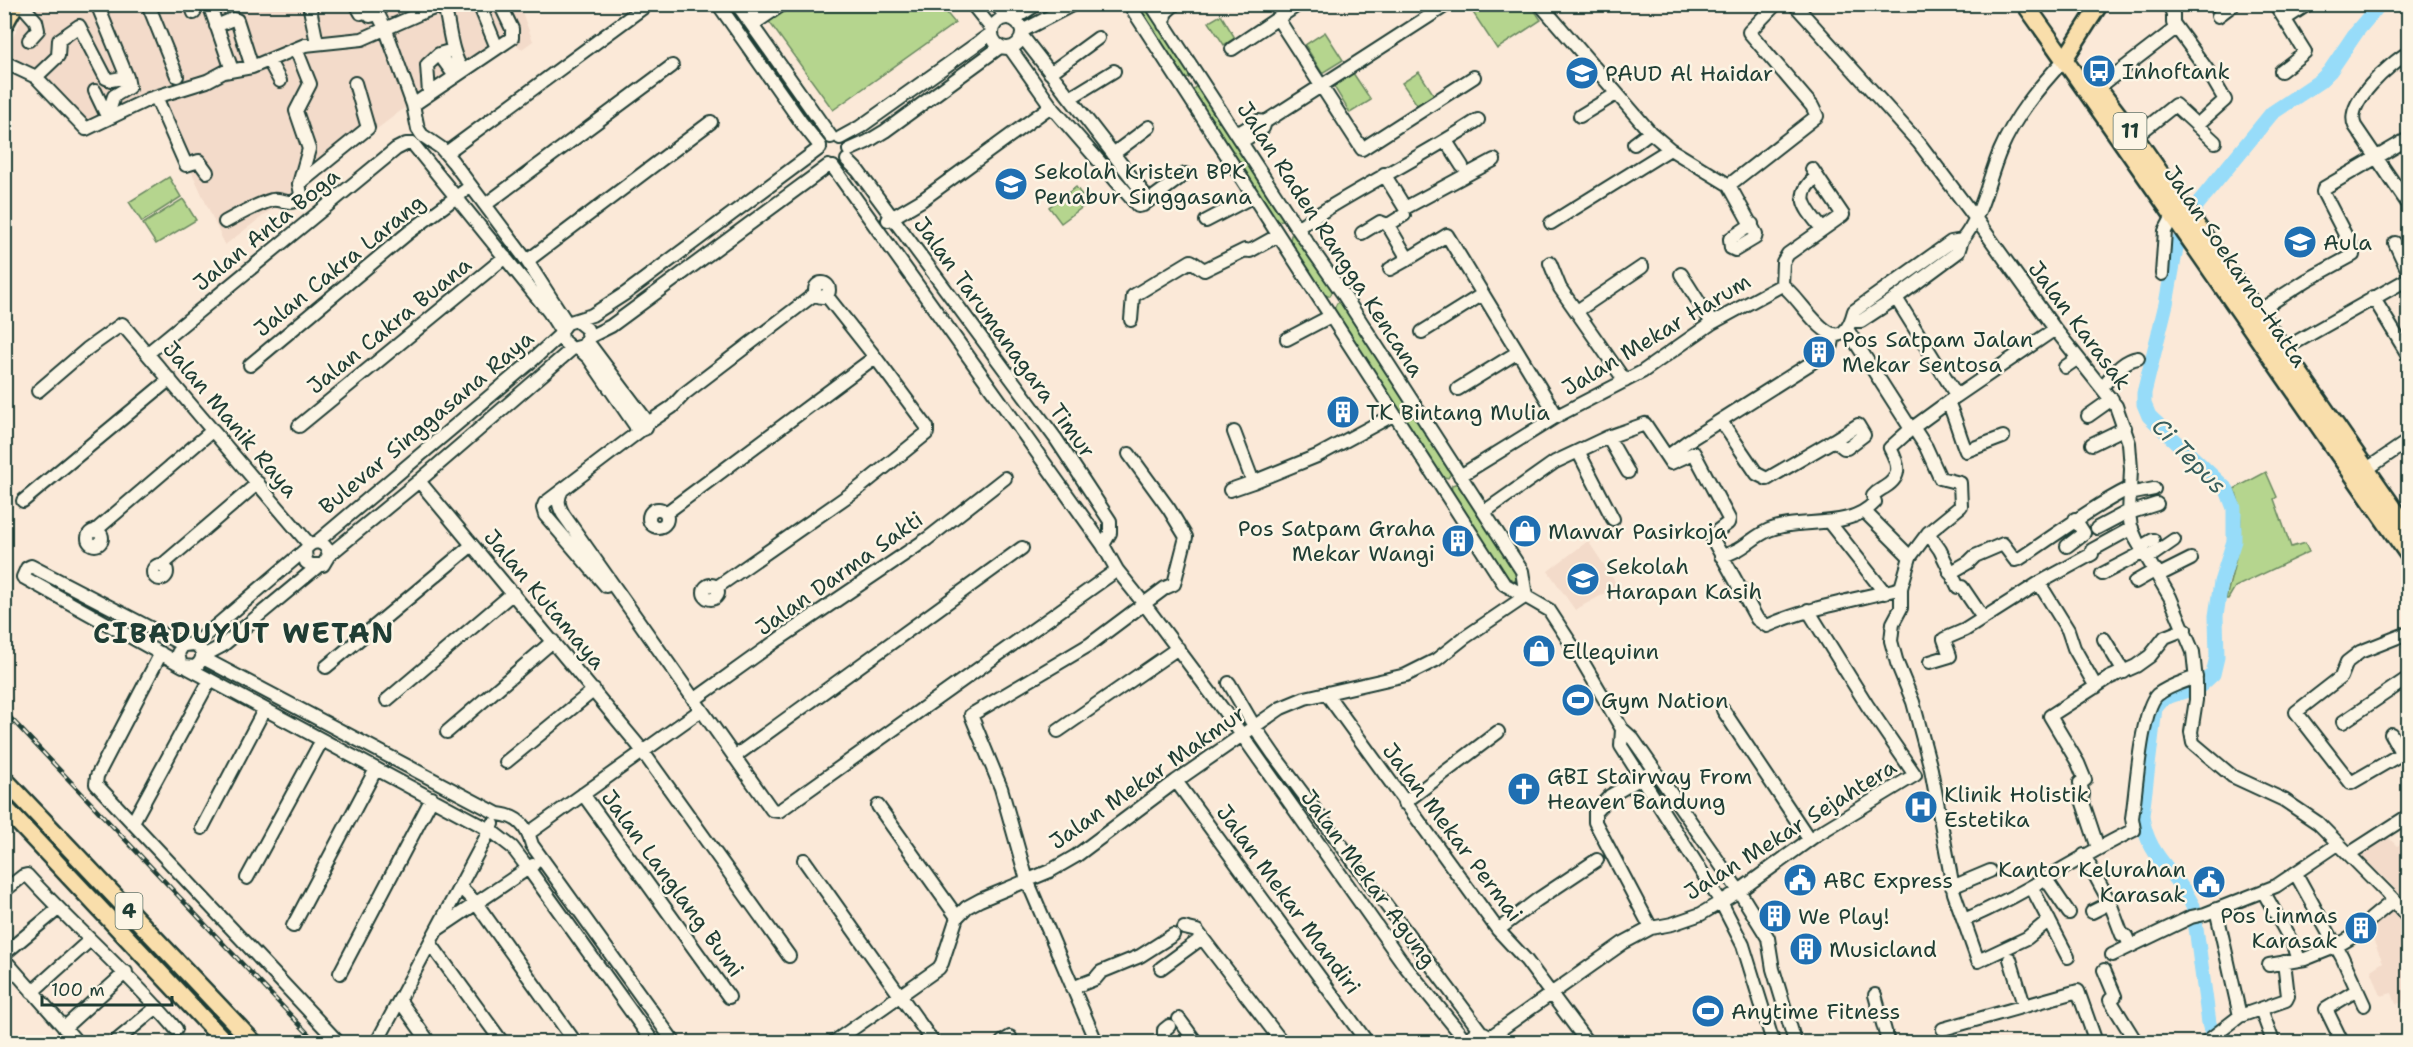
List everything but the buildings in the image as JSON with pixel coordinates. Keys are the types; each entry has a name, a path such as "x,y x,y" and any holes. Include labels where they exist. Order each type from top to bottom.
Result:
{"highway":[{"name":"Jalan Soekarno-Hatta","path":"2025,4 2098,88 2135,137 2180,216"},
{"name":"Jalan Soekarno-Hatta","path":"2037,4 2067,55 2180,216 2257,312 2282,350 2304,393 2367,470 2409,529"},
{"name":"Jalan Soekarno-Hatta","path":"2197,236 2304,393 2409,554"},
{"name":"4","path":"4,778 253,1042"},
{"name":"4","path":"4,807 222,1042"}],"main road":[{"path":"4,26 16,4"},
{"path":"2067,55 2100,4"}],"street":[{"path":"21,4 38,25 38,30 29,40"},
{"path":"4,63 36,77 84,128 88,129 113,103 113,97 128,88 127,77 97,4"},
{"path":"148,4 177,76"},
{"path":"209,4 232,70"},
{"path":"309,4 316,44"},
{"path":"356,4 361,13 366,10 370,16 378,14 386,30 413,105 418,129 422,135 446,153 527,261 566,327 562,340 582,344 642,423"},
{"path":"479,4 497,48"},
{"path":"413,105 512,38 512,29 500,4"},
{"path":"446,153 648,4"},
{"path":"718,4 795,114 828,142 846,143 848,155"},
{"path":"737,4 828,142"},
{"path":"750,22 765,4"},
{"path":"972,4 992,31 994,41 1005,48 1051,106 1138,206 1185,174"},
{"path":"996,4 1011,19 1149,200"},
{"path":"992,31 995,23 1011,19 1037,4"},
{"path":"828,142 822,161 831,166 841,165 848,155 867,142 1005,48 1017,45 1022,34 1074,4"},
{"name":"Jalan Raden Rangga Kencana","path":"1129,4 1329,317 1504,584 1526,596"},
{"name":"Jalan Raden Rangga Kencana","path":"1151,4 1297,228 1343,294 1522,571 1526,596"},
{"path":"1164,25 1163,15 1175,4"},
{"path":"1232,48 1299,4"},
{"path":"1239,138 1258,121 1268,120 1448,4"},
{"path":"1540,4 1650,132 1670,149 1729,185 1752,224"},
{"path":"1729,185 1817,116 1800,91 1749,32 1776,4"},
{"name":"Jalan Karasak","path":"1794,4 1919,143 1977,219 2055,329 2112,399 2121,414 2130,460 2129,512 2132,528 2158,573 2185,629 2193,652 2196,700 2191,732 2196,747 2232,776 2302,810 2349,854 2409,918"},
{"path":"2169,4 2176,28 2208,71 2225,100 2197,125"},
{"path":"2218,16 2234,4"},
{"path":"2275,4 2305,52 2281,71"},
{"path":"2285,19 2308,4"},
{"path":"105,113 207,81 232,70 252,67 296,49 316,44 352,42 386,30 420,8 445,5 453,56 459,73"},
{"path":"750,22 781,5"},
{"path":"216,26 233,19 237,20 252,67"},
{"path":"1278,19 1362,149 1474,77"},
{"path":"36,77 58,56 59,40 77,26 81,27 106,78 111,80 127,77"},
{"path":"2098,88 2176,28"},
{"name":"Bulevar Singgasana Raya","path":"189,644 527,365 566,327 592,315 626,293 828,142 860,127 992,31"},
{"path":"1050,73 1098,38"},
{"path":"225,222 275,200 288,203 298,199 301,194 299,184 309,149 296,111 310,84 296,49"},
{"path":"429,93 426,65 439,54 453,50"},
{"path":"2409,53 2379,76 2355,106 2353,122 2409,204"},
{"path":"439,54 459,73"},
{"path":"1822,229 1803,198 1803,191 1814,173 1844,215 1788,254 1783,262 1782,285 1793,293 1814,322 1823,330 1834,334 1861,321 1896,298 1947,253 1954,241 1962,240 1971,230 2013,124 2067,55"},
{"path":"269,61 280,81"},
{"path":"485,205 672,66"},
{"path":"1070,98 1114,71"},
{"path":"1184,90 1200,79"},
{"path":"299,184 368,128 355,83"},
{"path":"95,91 105,113"},
{"path":"1580,116 1616,94"},
{"path":"156,98 186,165 199,161 207,172"},
{"path":"876,225 893,218 968,167 1051,106"},
{"path":"2135,137 2173,106 2177,106 2215,142"},
{"path":"1297,228 1478,120"},
{"path":"527,261 711,122"},
{"path":"1113,154 1149,127"},
{"path":"1634,144 1650,132"},
{"name":"Jalan Anta Boga","path":"148,353 396,149 406,144 413,144 422,135"},
{"path":"2257,312 2307,280 2353,255 2353,250 2323,192 2324,188 2409,139"},
{"path":"1446,141 1462,166"},
{"path":"413,144 455,198 566,327 587,329 582,344"},
{"path":"1551,223 1670,149"},
{"name":"Jalan Tarumanagara Timur","path":"848,155 1056,439 1110,521 1110,533 1103,545"},
{"path":"1384,174 1405,208 1494,160"},
{"name":"Bulevar Singgasana Raya","path":"329,555 582,344 611,326 831,166"},
{"name":"Jalan Tarumanagara Timur","path":"831,166 876,225 1103,545 1117,570 1178,648"},
{"name":"Jalan Cakra Larang","path":"250,365 408,233 471,186"},
{"path":"1206,221 1252,197"},
{"path":"1388,225 1404,215"},
{"path":"2162,274 2165,231 2180,216"},
{"path":"1362,233 1380,222 1388,225 1408,259"},
{"path":"1390,269 1447,235 1557,416"},
{"path":"1131,320 1133,296 1191,261 1204,270 1245,250 1250,251 1277,236"},
{"path":"2395,243 2409,272"},
{"path":"1947,253 1854,311 1850,325 1912,428 1926,447 1940,478 1960,483 1961,507 1928,533 1918,543 1910,557 1901,588 1901,608 1893,623 1891,641 1897,663 1913,702 1931,769 1952,887 1979,962 2027,938 2049,920"},
{"name":"Jalan Cakra Buana","path":"299,426 505,257"},
{"path":"1550,263 1560,288 1625,381"},
{"path":"1577,311 1642,267"},
{"path":"1681,274 1712,324"},
{"path":"2282,350 2373,297 2409,279"},
{"name":"Jalan Mekar Harum","path":"1460,476 1557,416 1625,381 1712,324 1782,285"},
{"path":"717,587 859,488 927,433 927,427 875,357 821,294 684,394 672,407 642,423 562,490 558,505 628,608 772,810 778,811 1117,570"},
{"path":"1422,332 1483,294"},
{"path":"2373,297 2409,355"},
{"path":"1896,298 1951,398 1960,437 1966,451 2003,437"},
{"path":"1287,339 1329,317"},
{"name":"Jalan Manik Raya","path":"38,391 87,349 122,324 310,545"},
{"path":"1722,559 1735,553 1768,530 1830,524 1864,511 1875,502 1873,496 1897,475 1898,464 1890,448 1951,398 2055,329"},
{"path":"1672,453 1827,353 1833,345 1834,334"},
{"path":"1458,389 1518,352"},
{"path":"666,513 875,357"},
{"path":"2065,367 2078,358"},
{"path":"2100,384 2127,361 2138,358"},
{"path":"23,501 170,378"},
{"path":"998,398 1013,382"},
{"path":"2088,416 2112,399"},
{"path":"1230,490 1317,456 1393,415"},
{"path":"1721,421 1757,474 1767,479 1834,440"},
{"path":"1484,512 1555,462 1608,437 1645,423 1671,463 1694,453 1729,519 1726,525 1712,535 1722,559 1762,624 1767,626 1808,610 1901,588"},
{"path":"1636,426 1643,439"},
{"path":"2092,444 2125,428"},
{"path":"95,531 213,430"},
{"path":"1234,432 1253,482"},
{"path":"1608,437 1628,472"},
{"path":"2367,470 2409,441"},
{"path":"1578,451 1613,519"},
{"path":"1096,1042 1027,880 1001,788 971,716 1089,645 1165,588 1174,584 1186,537 1169,509 1129,454"},
{"name":"Jalan Darma Sakti","path":"640,748 787,633 927,539 1005,478"},
{"name":"Jalan Kutamaya","path":"419,481 640,748 789,956"},
{"path":"161,566 258,483"},
{"path":"1950,573 1975,556 2003,544 2017,560 2075,519 2129,491 2154,489"},
{"path":"2097,528 2129,512 2157,504"},
{"path":"1864,511 1910,557"},
{"path":"2067,546 2084,533 2075,519"},
{"path":"1830,524 1885,593"},
{"path":"1930,662 1950,656 1944,639 2092,554 2092,550 2132,528"},
{"path":"1928,533 1940,550 1958,587 1962,587 1983,618"},
{"path":"2144,552 2153,540"},
{"path":"2102,574 2144,552 2174,540"},
{"path":"184,665 195,667 203,657 222,646 327,561 328,549 323,544 310,545 306,562 318,567"},
{"path":"326,667 472,545"},
{"path":"734,757 1022,548"},
{"path":"2135,582 2191,559"},
{"path":"203,657 202,651 189,644 31,566 27,568 23,577 264,710 490,830 512,846 653,1042 666,1031"},
{"path":"1522,571 1581,658 1622,729 1633,739 1739,891 1768,938 1773,969 1795,1042"},
{"path":"2039,583 2068,630 2074,648 2096,687"},
{"path":"387,700 513,593"},
{"path":"1526,596 1549,610"},
{"name":"Jalan Mekar Makmur","path":"957,917 980,900 1076,856 1176,781 1254,726 1294,702 1406,675 1436,660 1469,634 1526,596"},
{"name":"Jalan Mekar Sejahtera","path":"1467,1042 1472,1035 1487,1037 1623,943 1651,928 1672,924 1701,914 1739,891 1809,839 1915,775 1867,705 1808,610"},
{"path":"2098,848 2082,800 2080,783 2085,780 2049,716 2150,656 2165,638 2185,629"},
{"path":"2391,734 2405,752 2351,783 2296,712 2341,677 2347,662 2360,652 2409,633"},
{"path":"2104,639 2124,672"},
{"path":"447,732 553,641"},
{"path":"184,665 178,653 189,644"},
{"path":"1058,731 1178,648"},
{"name":"Jalan Mekar Agung","path":"1178,648 1405,966 1467,1042"},
{"path":"161,653 97,777 96,784 338,1042"},
{"path":"203,657 498,814 511,815 527,830 532,845 675,1042"},
{"path":"2343,722 2409,678"},
{"path":"1964,920 2000,905 2084,855 2134,830 2132,818 2146,714 2157,695 2196,679"},
{"path":"133,822 210,680"},
{"name":"Jalan Mekar Agung","path":"1229,683 1254,726 1421,953 1487,1037"},
{"path":"506,762 594,690"},
{"name":"Jalan Mekar Permai","path":"1326,693 1498,930 1526,960 1587,1042"},
{"path":"202,828 264,710"},
{"path":"1724,710 1809,839"},
{"path":"1622,729 1621,746 1721,902 1743,945 1773,1042"},
{"path":"1404,803 1498,732"},
{"path":"349,754 357,738"},
{"path":"247,878 321,740"},
{"path":"527,830 583,794 640,748"},
{"path":"527,830 640,748"},
{"path":"293,926 376,769"},
{"path":"1915,775 1931,769"},
{"path":"1651,928 1595,822 1595,812 1610,796 1654,770"},
{"name":"Jalan Mekar Mandiri","path":"1176,781 1367,1042"},
{"name":"Jalan Langlang Bumi","path":"583,794 729,997"},
{"path":"339,973 432,798"},
{"path":"834,1042 939,968 957,917 878,806"},
{"path":"377,1042 498,814"},
{"path":"2349,854 2409,816"},
{"path":"2112,955 2205,913 2263,891 2296,874 2338,844"},
{"path":"2084,855 2110,903 2122,935 2126,936 2130,946"},
{"path":"437,930 542,858"},
{"path":"804,860 933,1042"},
{"path":"1498,930 1537,900 1597,860"},
{"path":"1952,887 1990,871"},
{"path":"2296,874 2336,947 2364,1005"},
{"path":"4,891 22,876 27,875 58,909 126,972 176,1029"},
{"path":"2046,879 2069,913"},
{"path":"460,886 476,903 575,1042"},
{"path":"2032,888 2068,957"},
{"path":"2263,891 2295,948 2299,960"},
{"path":"2269,964 2299,960 2336,947 2359,933 2371,919 2394,900"},
{"path":"2092,912 2110,903"},
{"path":"4,954 58,909"},
{"path":"2205,913 2240,1016"},
{"path":"1185,928 1193,929 1202,938 1282,1042"},
{"path":"1072,988 1095,979 1101,972 1140,956 1173,935"},
{"path":"1161,968 1202,938"},
{"path":"32,992 90,940"},
{"path":"430,943 502,1042"},
{"path":"1405,966 1421,953"},
{"path":"4,959 77,1042"},
{"path":"2010,959 2024,1005"},
{"path":"2206,1042 2221,1035 2240,1016 2286,1000 2288,996 2284,962"},
{"path":"2104,970 2115,996 2110,1000 2136,1042"},
{"path":"64,1028 126,972"},
{"path":"2342,1042 2326,1009 2357,990"},
{"path":"1942,1029 2078,991 2096,1042"},
{"path":"1875,995 1888,1042"},
{"path":"400,1002 429,1042"},
{"path":"115,1042 157,1006"},
{"path":"2261,1009 2272,1039 2270,1042"},
{"path":"1164,1042 1164,1030 1174,1022 1196,1042"}],"shaded area":[{"path":"29,4 201,5 224,60 212,5 519,5 533,41 522,49 509,39 411,103 225,245 158,98 83,124 5,58 5,45 13,37"},
{"name":"Sekolah Harapan Kasih","path":"1588,541 1618,586 1575,610 1548,571"},
{"path":"2388,837 2397,846 2408,839 2408,906 2389,882 2360,855"},
{"path":"2394,907 2408,925 2408,1001 2396,1004 2392,993 2381,996 2371,970 2383,962 2369,931"}],"green space":[{"path":"757,5 940,5 955,23 833,110"},
{"path":"1132,5 1147,5 1191,73 1189,78 1184,80"},
{"path":"1468,5 1531,5 1541,20 1497,49"},
{"path":"1221,15 1235,38 1224,45 1209,22"},
{"path":"1325,32 1343,60 1322,73 1305,45"},
{"path":"1419,72 1434,95 1418,106 1402,83"},
{"path":"1353,73 1371,100 1350,113 1333,85"},
{"path":"1198,87 1284,217 1283,220 1275,221 1192,91"},
{"path":"169,177 181,197 142,222 129,202"},
{"path":"1076,187 1088,203 1061,223 1049,207"},
{"path":"183,199 196,220 156,244 143,224"},
{"path":"1291,235 1295,235 1333,290 1330,296 1324,296 1290,241"},
{"path":"1343,302 1452,472 1448,478 1441,476 1333,311 1337,303"},
{"path":"2266,472 2277,497 2274,499 2291,547 2305,543 2309,552 2235,587 2226,599 2239,543 2239,501 2234,489"},
{"path":"1458,483 1518,572 1515,581 1508,578 1451,493 1452,485"}],"waterway":[{"name":"Ci Tepus","path":"2214,1042 2209,1023 2193,906 2155,853 2149,842 2142,815 2155,708 2164,698 2200,686 2213,674 2217,657 2216,616 2221,582 2234,541 2234,508 2227,490 2149,416 2144,404 2144,393 2166,304 2176,248 2196,206 2272,113 2320,81 2330,71 2357,31 2380,4"}],"railway":[{"path":"4,711 316,1042"}],"place":[{"name":"Inhoftank","path":"2099,71"},
{"name":"PAUD Al Haidar","path":"1582,73"},
{"name":"Sekolah Kristen BPK Penabur Singgasana","path":"1011,184"},
{"name":"Aula","path":"2300,242"},
{"name":"Pos Satpam Jalan Mekar Sentosa","path":"1819,352"},
{"name":"TK Bintang Mulia","path":"1343,412"},
{"name":"Mawar Pasirkoja","path":"1525,531"},
{"name":"Pos Satpam Graha Mekar Wangi","path":"1458,541"},
{"name":"Sekolah Harapan Kasih","path":"1583,579"},
{"name":"Ellequinn","path":"1539,651"},
{"name":"Gym Nation","path":"1578,700"},
{"name":"GBI Stairway From Heaven Bandung","path":"1524,789"},
{"name":"Klinik Holistik Estetika","path":"1921,807"},
{"name":"ABC Express","path":"1800,880"},
{"name":"Kantor Kelurahan Karasak","path":"2209,882"},
{"name":"We Play!","path":"1775,916"},
{"name":"Pos Linmas Karasak","path":"2361,928"},
{"name":"Musicland","path":"1806,949"},
{"name":"Anytime Fitness","path":"1708,1011"}],"district":[{"name":"CIBADUYUT WETAN","path":"244,633"}]}
